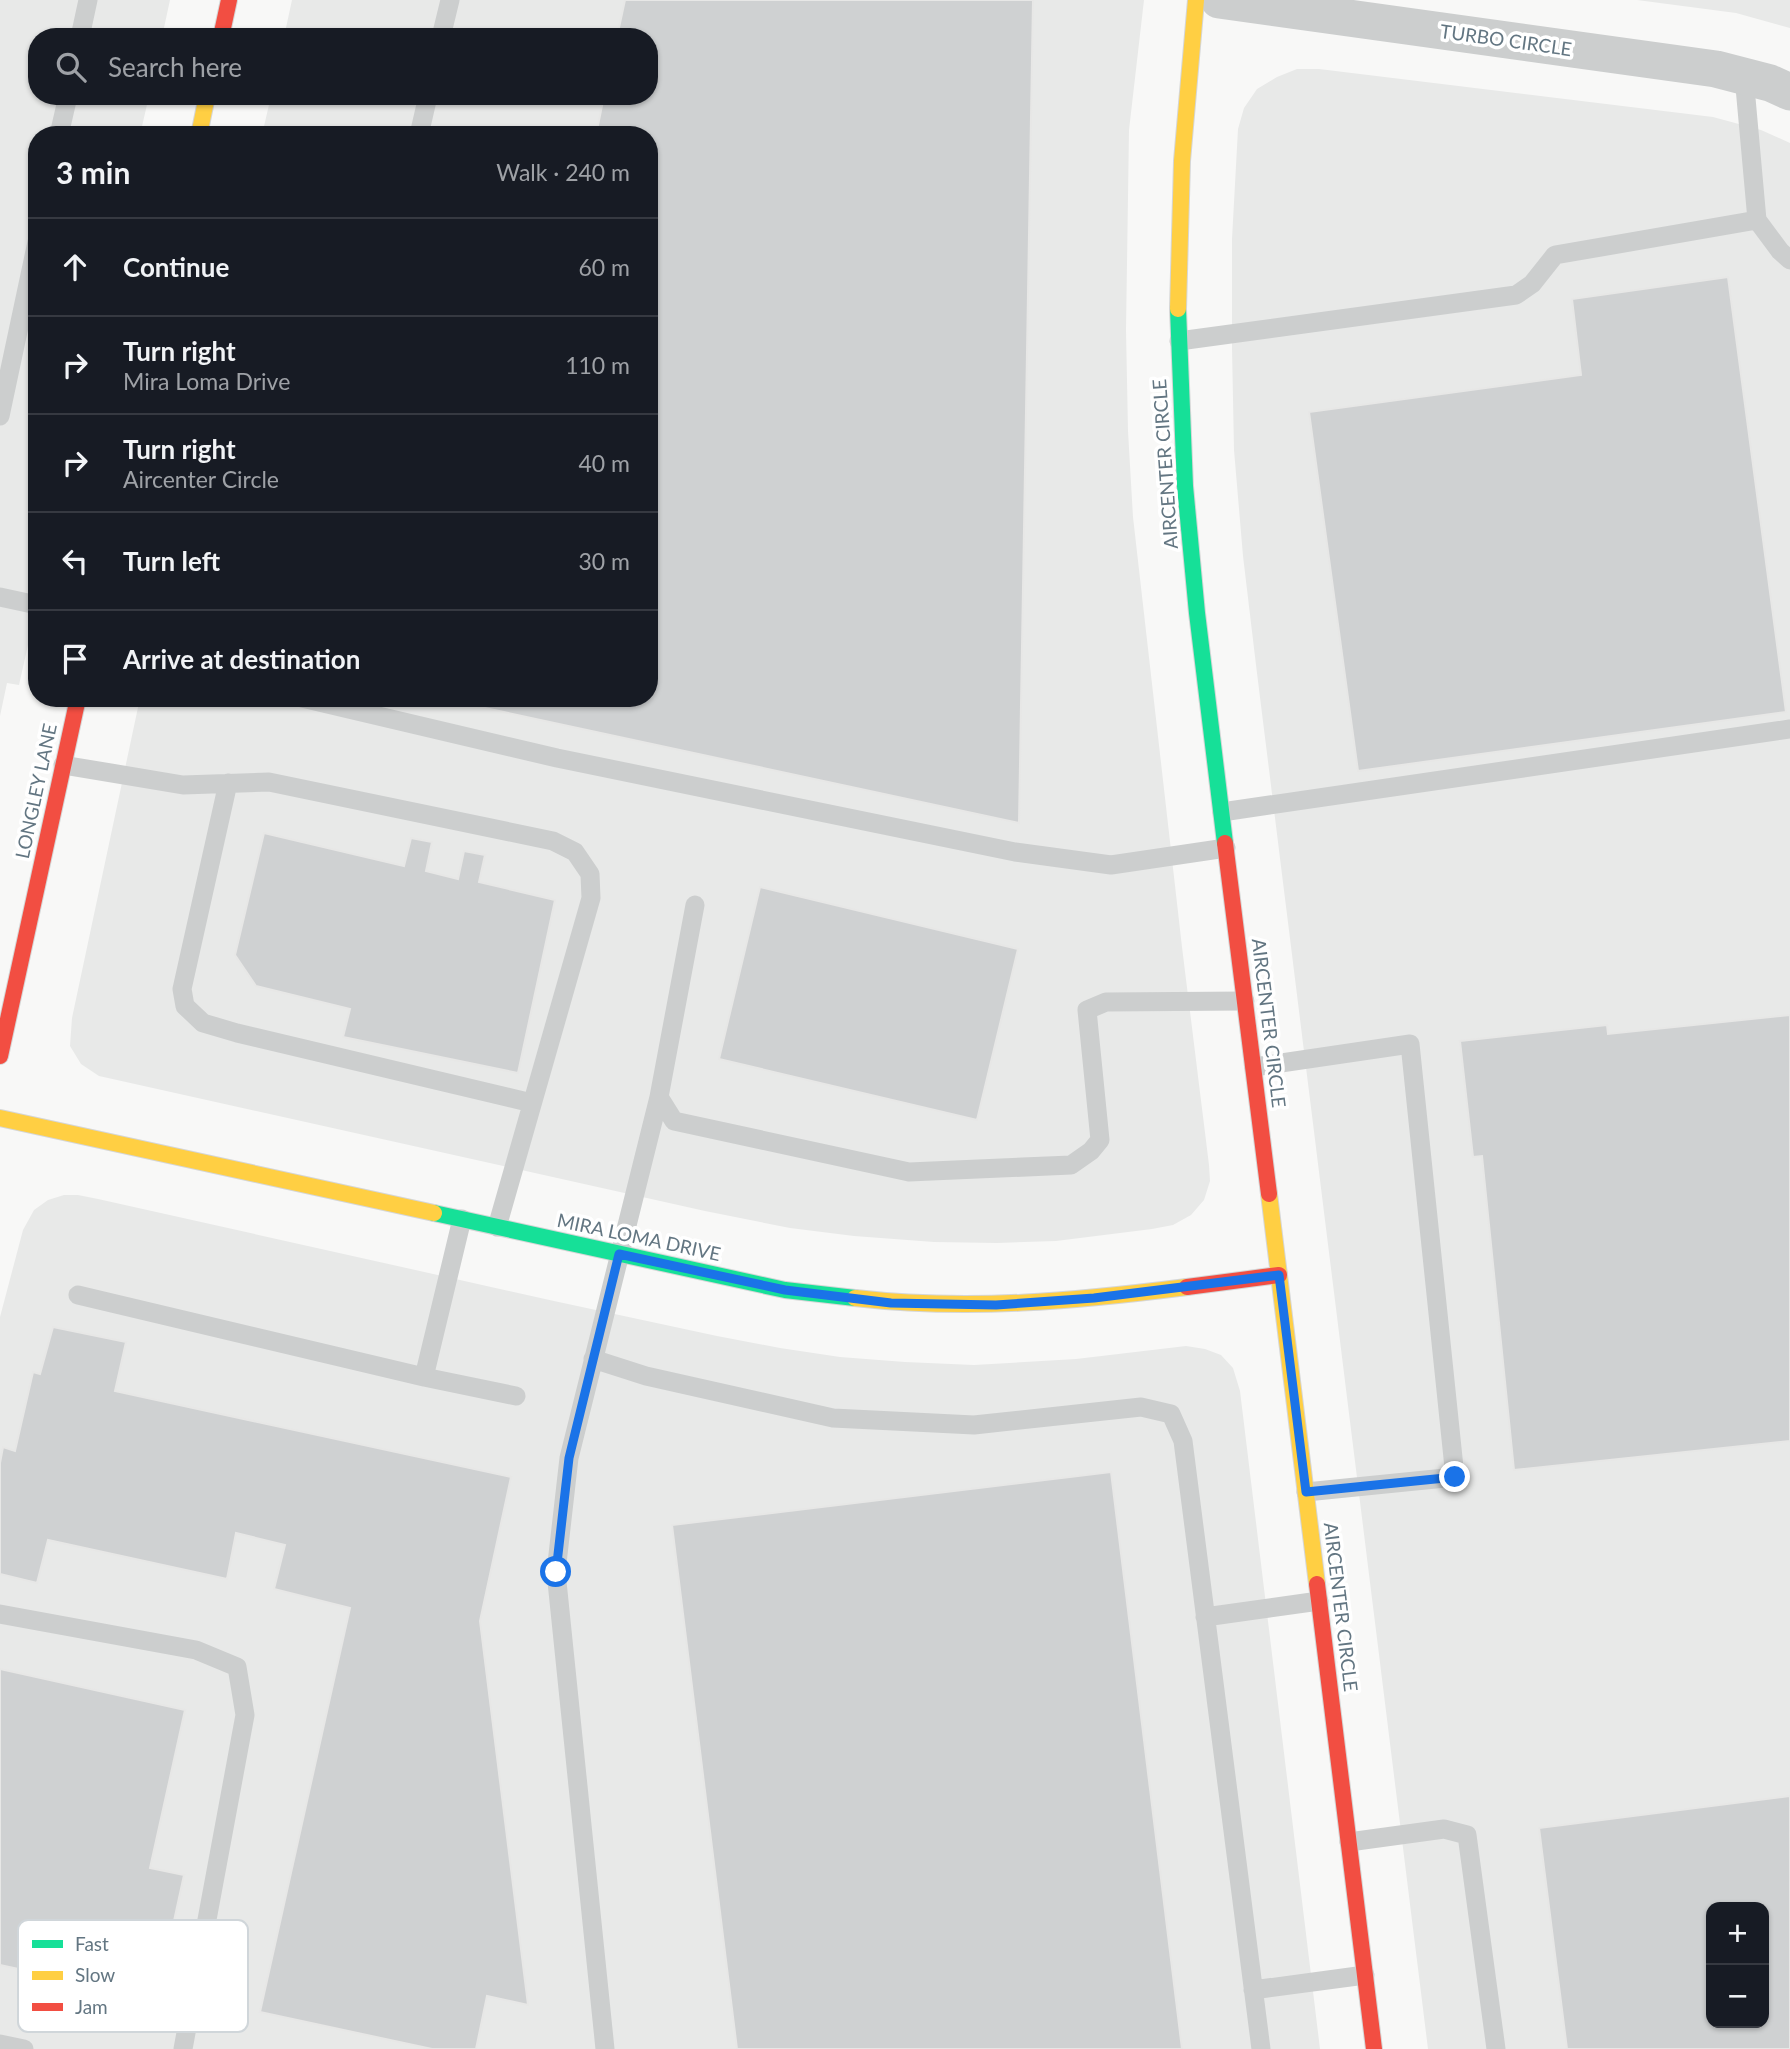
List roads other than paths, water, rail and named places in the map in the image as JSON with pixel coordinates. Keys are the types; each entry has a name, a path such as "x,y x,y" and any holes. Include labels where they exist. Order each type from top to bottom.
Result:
{"street":[{"path":"223,28 229,0"},
{"name":"AIRCENTER CIRCLE","path":"1196,0 1182,161 1179,341 1185,486 1197,612 1374,2049"},
{"name":"TURBO CIRCLE","path":"1219,0 1716,69 1770,83 1790,92"},
{"path":"201,126 206,105"},
{"name":"LONGLEY LANE","path":"0,1056 76,707"},
{"name":"MIRA LOMA DRIVE","path":"0,1118 785,1290 891,1303 996,1305 1094,1298 1279,1275"}],"lane":[{"path":"82,28 88,0"},
{"path":"443,28 450,0"},
{"path":"1744,76 1757,220 1790,260"},
{"path":"61,126 66,105"},
{"path":"421,126 426,105"},
{"path":"1179,341 1516,295 1532,284 1556,255 1757,220"},
{"path":"0,416 28,284"},
{"path":"0,597 28,603"},
{"path":"340,707 557,758 1015,852 1111,865 1226,848"},
{"path":"1222,812 1790,729"},
{"path":"64,765 183,785 269,782 552,841 575,852 590,873 591,898 497,1227"},
{"path":"228,783 182,989 185,1006 203,1023 237,1034 532,1103"},
{"path":"604,2049 556,1572 569,1458 659,1097 695,905"},
{"path":"659,1097 674,1121 909,1172 1071,1165 1091,1151 1100,1140 1087,1010 1106,1002 1245,1001"},
{"path":"1254,1067 1410,1044 1455,1477 1306,1492"},
{"path":"424,1377 462,1219"},
{"path":"78,1295 424,1377 516,1396"},
{"path":"593,1359 646,1376 833,1418 974,1425 1141,1407 1171,1414 1182,1441 1261,2049"},
{"path":"1205,1617 1319,1601"},
{"path":"0,1614 196,1650 237,1667 245,1715 207,1920"},
{"path":"1349,1842 1444,1829 1467,1835 1496,2049"},
{"path":"1253,1990 1365,1975"},
{"path":"0,2044 24,2049"}]}
